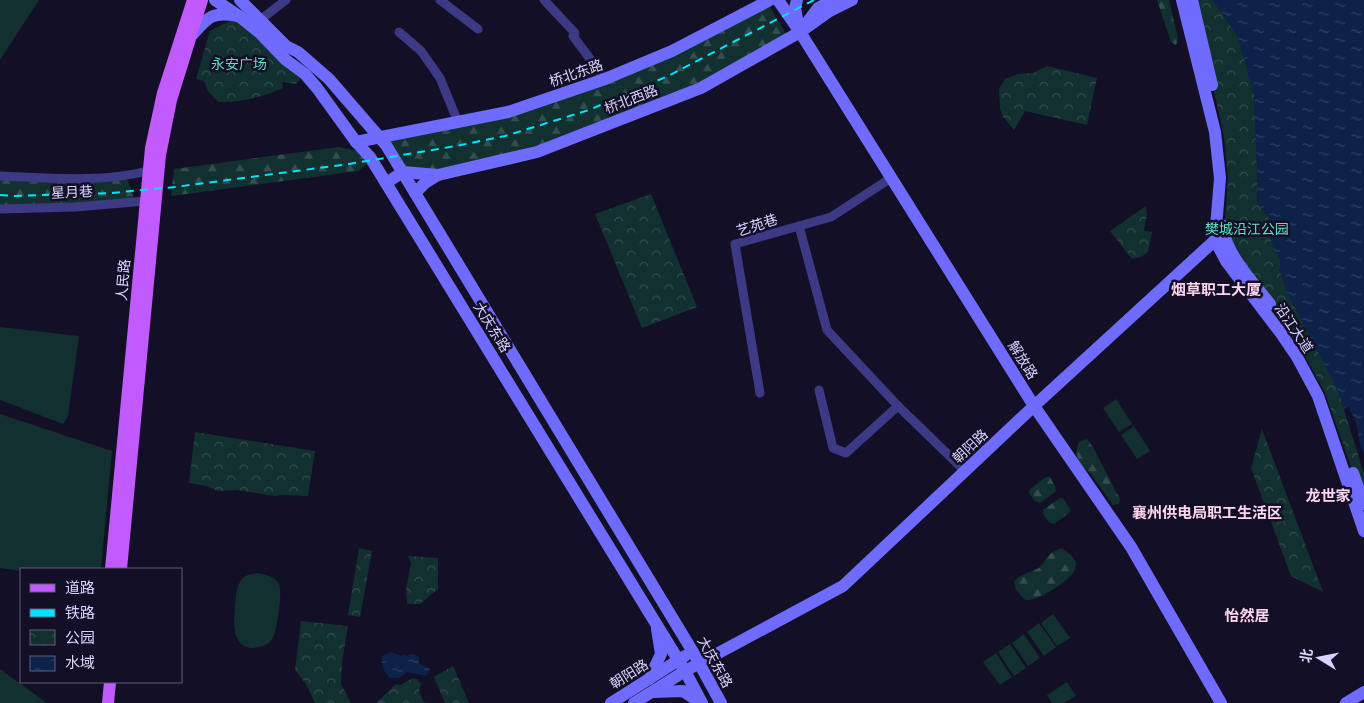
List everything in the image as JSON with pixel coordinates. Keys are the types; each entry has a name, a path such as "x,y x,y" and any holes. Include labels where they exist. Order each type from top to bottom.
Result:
{"main road":[{"path":"187,0 188,31"},
{"name":"人民路","path":"120,568 160,155 188,31 193,0"},
{"name":"人民路","path":"112,568 151,148 163,93 202,0"},
{"name":"大庆东路","path":"215,0 239,16 286,60 305,74 356,142 370,157 682,666 702,703"},
{"name":"大庆东路","path":"240,0 286,46 298,52 329,79 386,145 693,652 721,703"},
{"name":"桥北东路","path":"356,142 508,112 605,79 672,51 770,0"},
{"name":"解放路","path":"778,0 800,32 1034,406 1131,547 1221,703"},
{"name":"解放路","path":"787,0 800,32"},
{"path":"797,0 795,8 800,32"},
{"path":"800,32 818,8 833,0"},
{"name":"桥北西路","path":"402,172 438,176 537,152 701,88 800,32 828,12 852,0"},
{"name":"沿江大道","path":"1182,0 1215,132 1220,178 1219,236 1226,261 1280,332 1318,396 1364,531"},
{"name":"沿江大道","path":"1192,0 1224,137 1228,178 1219,236 1304,354 1325,394 1364,504"},
{"path":"188,31 208,17 226,14 239,16"},
{"path":"386,183 402,172"},
{"path":"415,193 418,188 438,176"},
{"name":"朝阳路","path":"611,703 649,679 682,666 699,664 843,586 1034,406 1219,236"},
{"path":"649,679 661,654 656,624"},
{"path":"693,652 717,654"},
{"name":"朝阳路","path":"634,703 653,692 682,666 693,652"},
{"path":"99,703 101,683"},
{"path":"108,703 110,683"},
{"path":"653,692 683,691 702,703"},
{"path":"1346,703 1364,692"}],"street":[{"path":"260,20 286,0"},
{"path":"440,0 478,29"},
{"path":"544,0 575,34 573,36 605,79"},
{"path":"399,32 421,51 440,78 458,122"},
{"path":"0,176 81,179 130,175 148,171"},
{"name":"艺苑巷","path":"760,393 735,244 832,217 891,178"},
{"name":"星月巷","path":"0,209 146,201"},
{"path":"800,226 827,330 898,406 965,471"},
{"path":"819,390 832,448 846,454 898,406"}],"green space":[{"path":"0,0 39,0 0,60"},
{"path":"1157,0 1169,0 1178,39 1176,45 1171,42"},
{"name":"樊城沿江公园","path":"1192,0 1213,0 1238,36 1254,94 1258,201 1271,221 1269,235 1281,261 1279,269 1338,390 1364,474 1364,504 1325,393 1304,354 1232,253 1224,232 1228,178 1224,137"},
{"path":"769,5 787,36 703,86 537,152 438,175 403,172 379,138 508,112"},
{"name":"永安广场","path":"239,16 305,74 296,84 282,82 283,88 259,97 235,102 218,102 208,91 204,81 196,79 210,31"},
{"path":"1047,66 1097,78 1087,125 1025,111 1014,130 1003,117 1000,109 999,89 1005,79 1018,74 1033,73"},
{"path":"339,147 359,151 367,164 358,171 171,196 174,169"},
{"path":"0,176 126,176 135,201 0,209"},
{"path":"651,194 697,307 642,328 595,214"},
{"path":"1146,206 1147,214 1144,231 1152,232 1148,252 1141,257 1132,259 1110,231"},
{"path":"0,327 79,336 68,416 63,424 0,400"},
{"path":"1116,399 1132,424 1119,432 1103,408"},
{"path":"0,414 112,451 101,568 20,568 20,571 0,568"},
{"path":"1134,426 1150,451 1137,459 1121,435"},
{"path":"1262,429 1323,592 1291,576 1251,468"},
{"path":"195,432 315,451 308,496 275,496 237,490 218,491 206,486 189,483"},
{"path":"1087,439 1120,499 1119,504 1113,505 1090,473 1080,465 1076,453 1079,442"},
{"path":"1046,477 1050,477 1056,488 1055,492 1040,503 1035,501 1029,493 1030,489"},
{"path":"1060,498 1063,498 1070,509 1069,513 1054,524 1049,522 1043,514 1043,510"},
{"path":"359,548 372,551 360,617 348,615"},
{"path":"1062,548 1076,562 1073,573 1050,591 1036,598 1025,600 1016,590 1014,582 1018,577 1039,568 1051,553"},
{"path":"408,556 438,558 438,589 420,604 407,604 406,590 411,563"},
{"path":"256,573 272,577 279,584 280,604 271,641 268,644 254,648 246,647 237,638 234,618 239,585 242,579"},
{"path":"1053,614 1070,638 1057,646 1041,623"},
{"path":"301,621 348,626 342,662 341,684 351,703 315,703 306,684 295,670"},
{"path":"1039,623 1056,647 1044,656 1027,632"},
{"path":"1024,634 1040,658 1028,666 1012,643"},
{"path":"1010,644 1026,668 1014,676 998,652"},
{"path":"996,653 1012,677 1000,685 983,662"},
{"path":"453,666 469,703 445,703 434,677"},
{"path":"0,669 47,703 0,703"},
{"path":"412,678 417,679 421,684 419,692 424,702 429,703 376,703 396,684 401,685"},
{"path":"1067,682 1076,696 1064,703 1052,703 1047,695"}],"water":[{"path":"1213,0 1364,0 1364,455 1355,420 1348,407 1344,409 1338,390 1287,293 1279,269 1281,261 1275,253 1269,235 1271,221 1261,208 1257,197 1254,94 1238,37"},
{"path":"391,652 401,656 412,654 419,657 419,663 430,669 426,676 407,672 399,678 390,678 383,668 382,656"}],"railway":[{"path":"0,195 111,193 175,187 349,164 505,136 589,110 668,76 814,0"}],"district":[{"name":"烟草职工大厦","path":"1216,290"},
{"name":"龙世家","path":"1328,496"},
{"name":"襄州供电局职工生活区","path":"1207,513"},
{"name":"怡然居","path":"1247,616"}]}
